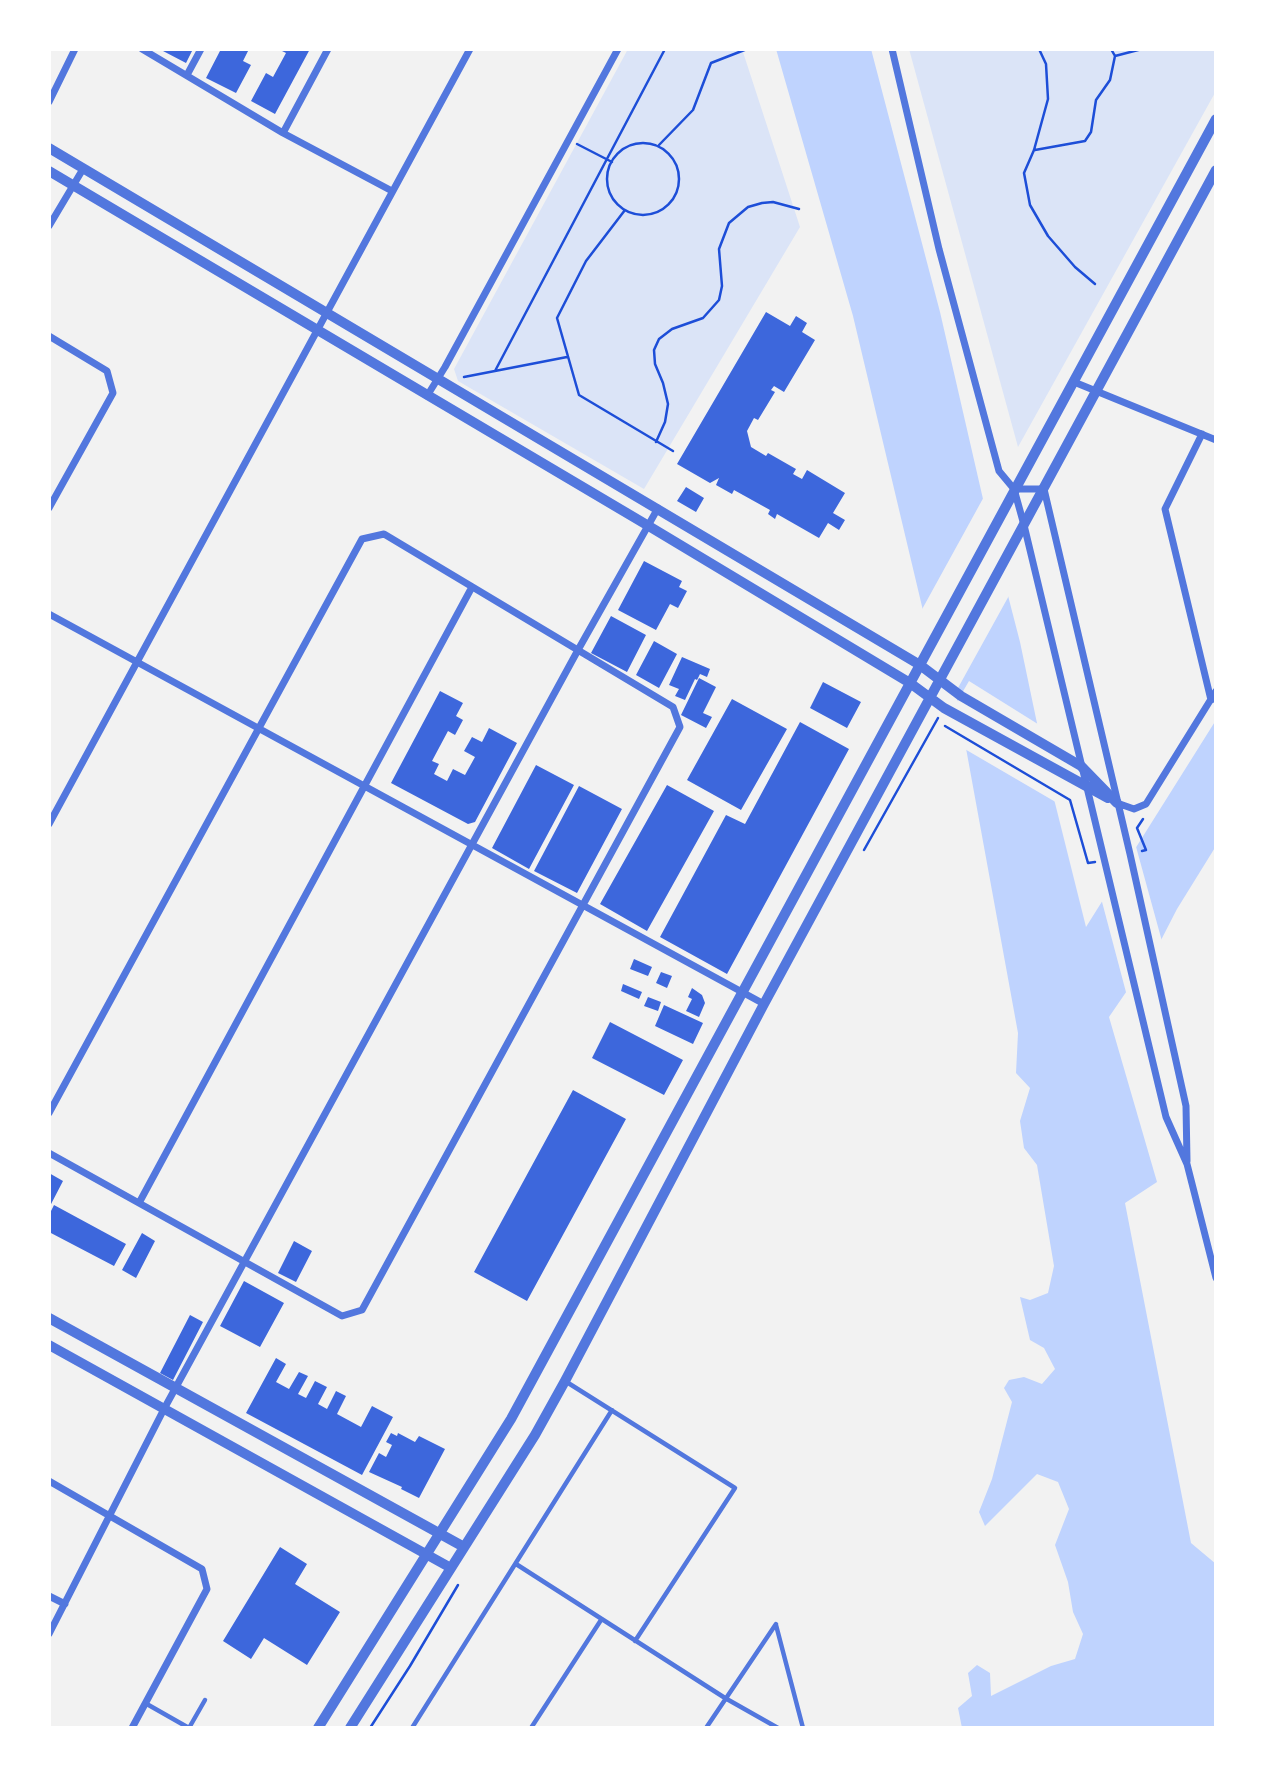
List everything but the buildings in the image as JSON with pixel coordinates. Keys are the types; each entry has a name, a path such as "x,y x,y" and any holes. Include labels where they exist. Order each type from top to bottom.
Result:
{"street":[{"path":"49,102 75,49"},
{"path":"142,49 283,133 392,191"},
{"path":"187,75 201,49"},
{"path":"283,133 328,49"},
{"path":"49,824 470,49"},
{"path":"427,396 618,49"},
{"path":"892,49 939,249 999,471 1014,489 1024,525 1166,1117 1187,1164 1216,1278"},
{"path":"318,1728 511,1419 1216,119"},
{"path":"49,148 920,666 961,696 1081,766 1117,803"},
{"path":"49,226 83,169"},
{"path":"350,1728 535,1435 764,1004 1216,170"},
{"path":"49,171 647,525 910,683 953,713 1117,803 1133,809 1146,804 1216,691"},
{"path":"49,337 107,371 113,393 49,508"},
{"path":"1074,382 1216,440"},
{"path":"1202,434 1165,509 1211,700"},
{"path":"1014,489 1044,489"},
{"path":"1044,489 1186,1106 1187,1164"},
{"path":"49,1634 175,1388 657,508"},
{"path":"49,1113 362,539 384,534 673,707 680,727 362,1310 342,1315 49,1153"},
{"path":"139,1203 472,587"},
{"path":"49,614 764,1004"},
{"path":"49,1318 464,1547"},
{"path":"49,1345 451,1568"},
{"path":"49,1481 202,1569 207,1589 132,1728"},
{"path":"49,1596 65,1604"}],"lane":[{"path":"565,1381 735,1488 635,1641"},
{"path":"412,1728 612,1410"},
{"path":"516,1564 725,1698 778,1728"},
{"path":"531,1728 601,1620"},
{"path":"706,1728 776,1624 803,1728"},
{"path":"145,1703 189,1728 205,1699"}],"path":[{"path":"495,371 665,49"},
{"path":"659,145 693,110 711,63 747,49"},
{"path":"1039,49 1046,64 1048,99 1034,150 1024,173 1030,205 1048,236 1075,267 1095,284"},
{"path":"1034,150 1085,141 1091,132 1097,100 1110,80 1115,56 1111,49"},
{"path":"1115,56 1142,49"},
{"path":"567,139 612,162"},
{"path":"647,142 659,145 669,153 680,175 675,197 667,206 647,215 625,210 610,193 607,182 608,169 612,162 623,149 634,144 647,142"},
{"path":"656,442 665,422 668,404 655,364 654,350 659,339 672,329 703,318 719,300 722,286 719,250 729,223 748,207 762,203 773,202 799,209"},
{"path":"625,210 586,261 557,318 579,396 673,451"},
{"path":"445,367 464,377 568,356"},
{"path":"936,721 1070,800 1088,863"}],"shaded area":[{"path":"628,49 742,49 800,227 644,489 458,381 454,369"},
{"path":"909,49 1216,49 1216,91 1018,447"}],"water":[{"path":"776,49 871,49 940,312 1086,927 1216,720 1216,846 1159,944 1109,1017 1157,1182 1125,1203 1191,1543 1216,1564 1216,1728 962,1728 958,1708 972,1696 968,1673 977,1665 990,1673 991,1696 1051,1666 1075,1659 1083,1634 1073,1612 1068,1582 1055,1545 1069,1509 1058,1482 1037,1474 985,1526 979,1512 992,1479 1012,1402 1004,1388 1009,1380 1024,1377 1042,1384 1055,1369 1044,1348 1030,1340 1020,1297 1030,1300 1048,1293 1054,1266 1037,1165 1024,1148 1020,1121 1030,1088 1016,1073 1018,1033 955,688 925,619 853,316"}],"pier":[{"path":"986,493 1011,592 953,697 920,613"},
{"path":"969,681 1041,726 1059,804 963,748 955,705"},
{"path":"1135,843 1163,945 1127,996 1101,898"}]}
